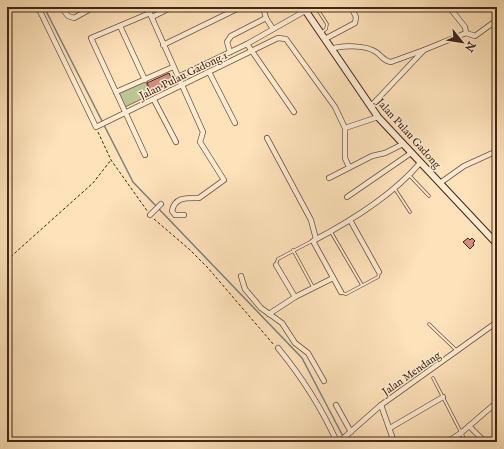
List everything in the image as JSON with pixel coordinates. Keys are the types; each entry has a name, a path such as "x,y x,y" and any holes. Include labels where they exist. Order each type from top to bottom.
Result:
{"main road":[{"name":"Jalan Pulau Gadong","path":"304,9 378,117 497,244"}],"street":[{"path":"38,7 97,127"},
{"path":"62,7 65,14 74,18 94,7"},
{"path":"146,7 151,15 163,45 203,132 200,142 224,180 199,198 189,196 181,198 173,207 172,211 176,215 184,215"},
{"path":"145,155 91,38 172,7"},
{"path":"163,45 241,7"},
{"path":"263,7 266,18 273,29"},
{"path":"323,36 355,23 356,18 351,7"},
{"path":"449,7 465,27 466,33"},
{"path":"178,77 246,44 304,9"},
{"name":"Jalan Pulau Gadong 1","path":"230,52 227,42 230,36 266,18"},
{"path":"332,49 341,46 366,48 376,52 383,59 391,62 466,33 475,36 497,20"},
{"path":"492,23 497,28"},
{"path":"120,26 146,80"},
{"name":"Jalan Pulau Gadong 1","path":"97,127 278,38 289,42 331,101 344,128"},
{"path":"246,44 294,112"},
{"path":"370,106 424,50"},
{"path":"116,92 173,67"},
{"path":"210,72 235,123"},
{"path":"154,100 176,142"},
{"path":"349,167 345,158 344,128 378,117"},
{"path":"266,138 311,220 314,240 332,278 341,292"},
{"path":"329,178 372,156 385,153 403,144"},
{"path":"440,183 464,166 497,151"},
{"path":"347,197 411,153"},
{"path":"314,240 350,220 395,188 420,163"},
{"path":"151,214 161,204"},
{"path":"350,220 379,272"},
{"path":"276,265 295,297"},
{"path":"241,276 245,289 261,308 282,323 295,343 308,353 324,381"},
{"path":"269,314 295,297 332,278"},
{"name":"Jalan Mendang","path":"339,442 381,405 497,322"},
{"path":"278,348 300,375 326,417 339,442"},
{"path":"390,428 443,397"},
{"path":"447,442 461,433 497,402"},
{"path":"336,405 350,433"},
{"path":"381,405 394,442"},
{"path":"469,426 486,442"}],"lane":[{"path":"316,7 327,24 323,36"},
{"path":"409,175 429,196"},
{"path":"395,188 410,212"},
{"path":"330,231 362,286"},
{"path":"276,265 278,259 314,240"},
{"path":"293,250 313,287"},
{"path":"341,292 346,294 362,286 378,277 379,272"},
{"path":"429,324 457,351"},
{"path":"433,378 466,442"}],"path":[{"path":"97,127 111,160 135,196 151,214 208,268 265,336 278,348"},
{"path":"7,260 93,183 104,171 111,160"}],"green space":[{"path":"145,81 152,94 125,107 119,93"}],"building":[{"path":"169,73 173,82 151,92 147,83"},
{"path":"468,238 470,240 472,238 475,241 473,243 474,245 470,249 463,242"}],"waterway":[{"path":"44,7 133,182 302,358 346,442"}]}
